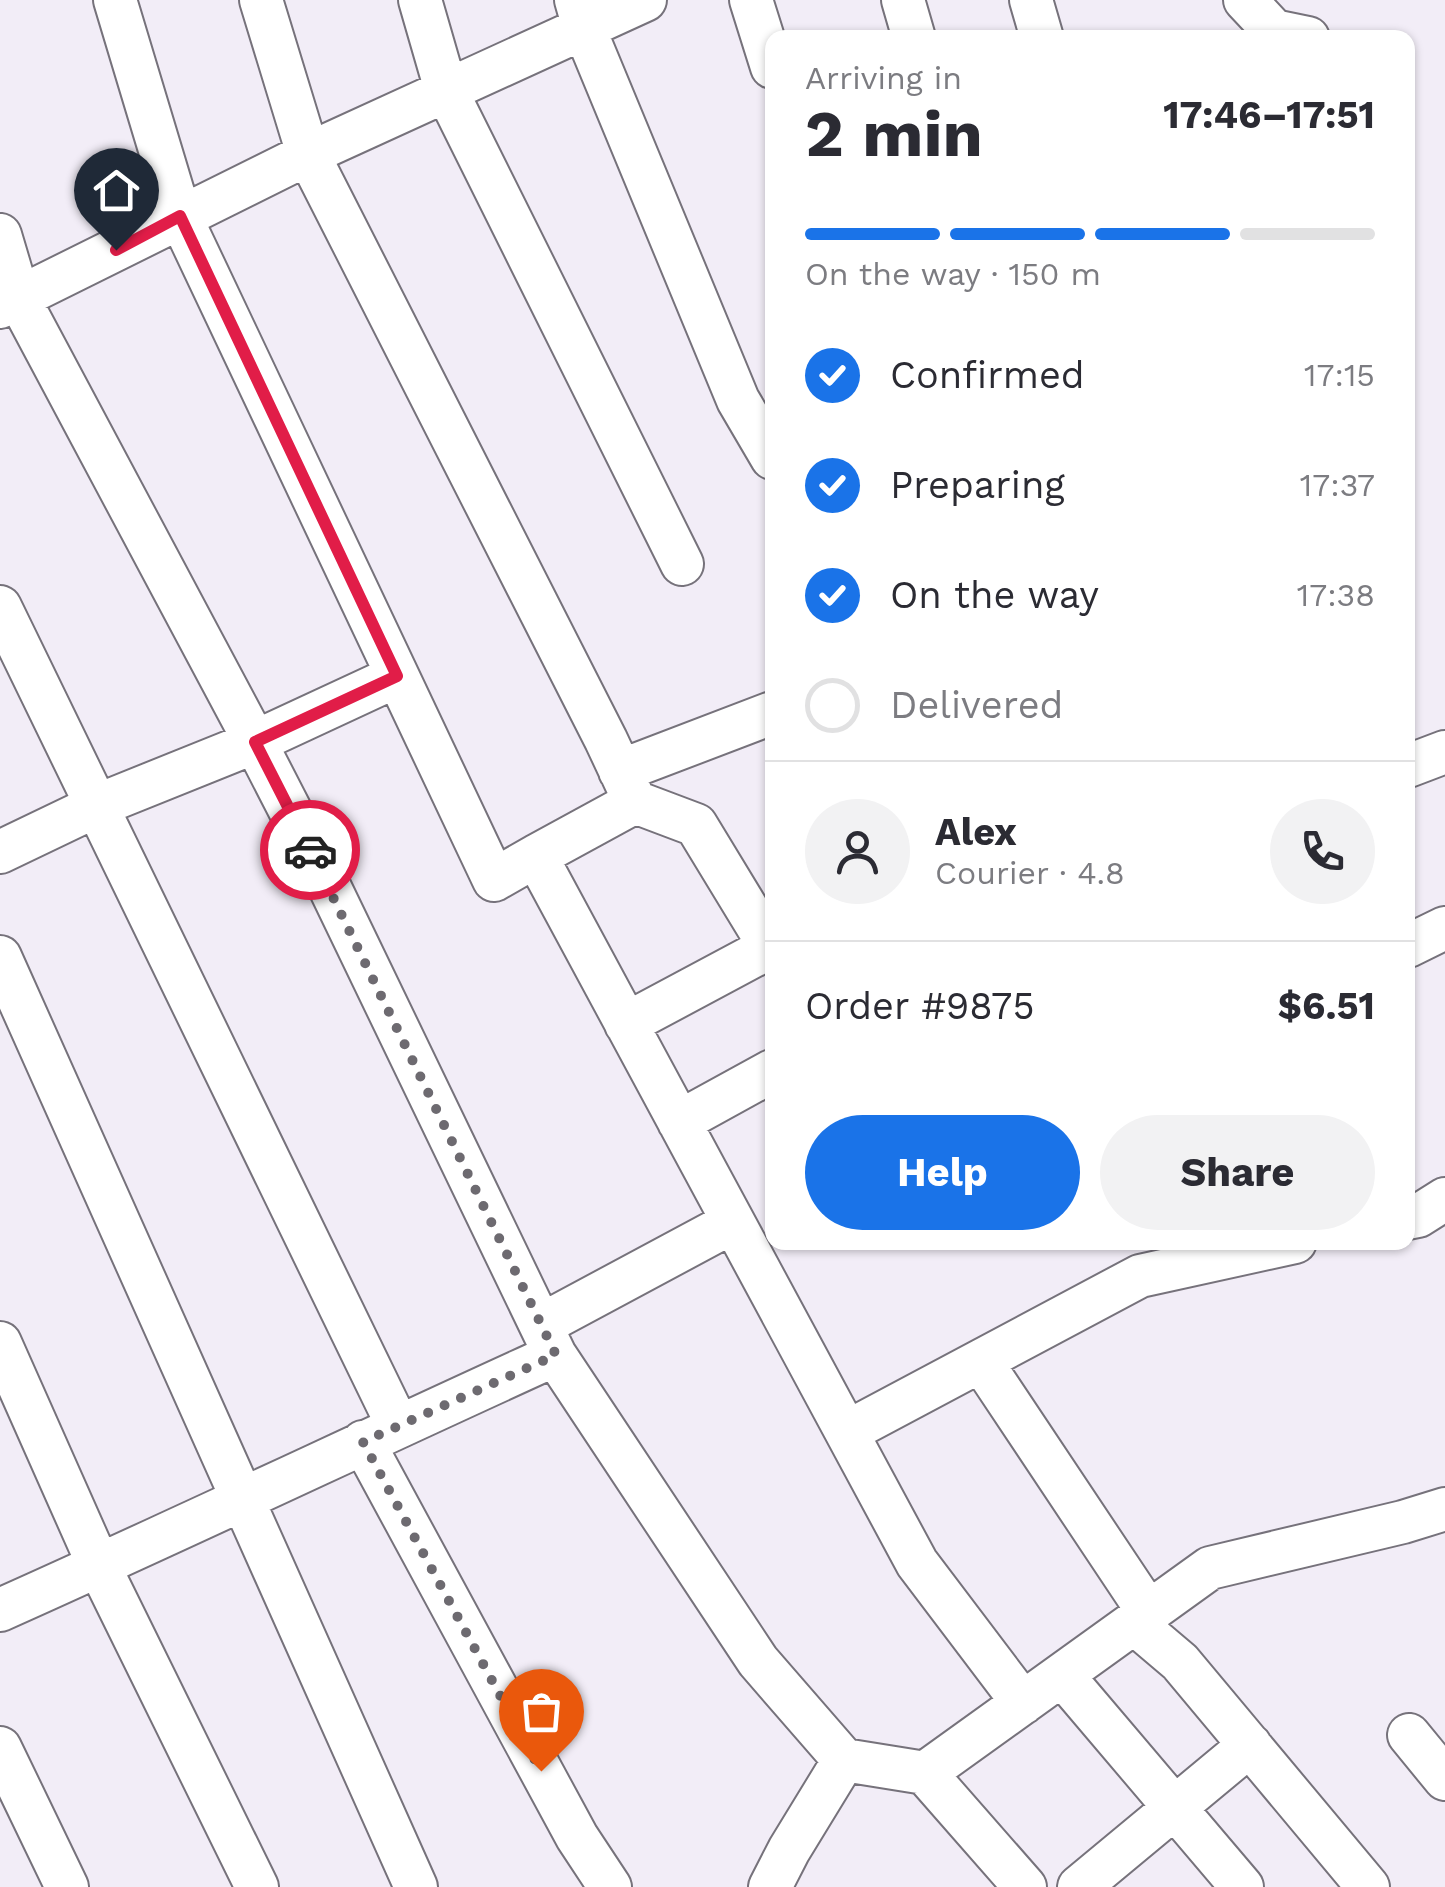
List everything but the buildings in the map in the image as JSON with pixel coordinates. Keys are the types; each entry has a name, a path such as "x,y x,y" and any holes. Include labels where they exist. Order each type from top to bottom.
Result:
{"street":[{"path":"115,0 180,216 494,880 536,856 628,786 765,717"},
{"path":"261,0 308,154 628,786 696,826 765,937"},
{"path":"420,0 446,90 682,564"},
{"path":"10,303 180,216 446,90 580,14 645,0"},
{"path":"751,0 765,45"},
{"path":"903,0 912,30"},
{"path":"1031,0 1040,30"},
{"path":"1245,0 1273,30"},
{"path":"580,14 738,400 765,446"},
{"path":"0,235 10,303 255,742 330,888 548,1340 758,1660 844,1760 925,1773 1025,1887"},
{"path":"0,608 96,806 381,1434 577,1837 610,1887"},
{"path":"0,852 96,806 255,742 397,676"},
{"path":"1415,763 1445,752"},
{"path":"536,856 679,1122 753,1240 847,1432 918,1563 1023,1703"},
{"path":"1415,943 1445,928"},
{"path":"626,1024 765,952"},
{"path":"0,957 416,1887"},
{"path":"679,1122 765,1075"},
{"path":"1415,1217 1445,1199"},
{"path":"0,1610 381,1434 548,1340 753,1240"},
{"path":"847,1432 1140,1276 1259,1250"},
{"path":"0,1343 98,1566 257,1887"},
{"path":"981,1361 1141,1618 1368,1887"},
{"path":"925,1773 1210,1568 1445,1509"},
{"path":"1062,1675 1242,1887"},
{"path":"1409,1735 1445,1779"},
{"path":"1078,1887 1250,1745"},
{"path":"0,1748 66,1887"},
{"path":"780,1882 844,1760"}],"way so far":[{"path":"310,850 556,1355 363,1442 541,1771"}],"route":[{"path":"116,250 180,216 397,676 255,742 310,850"}]}
